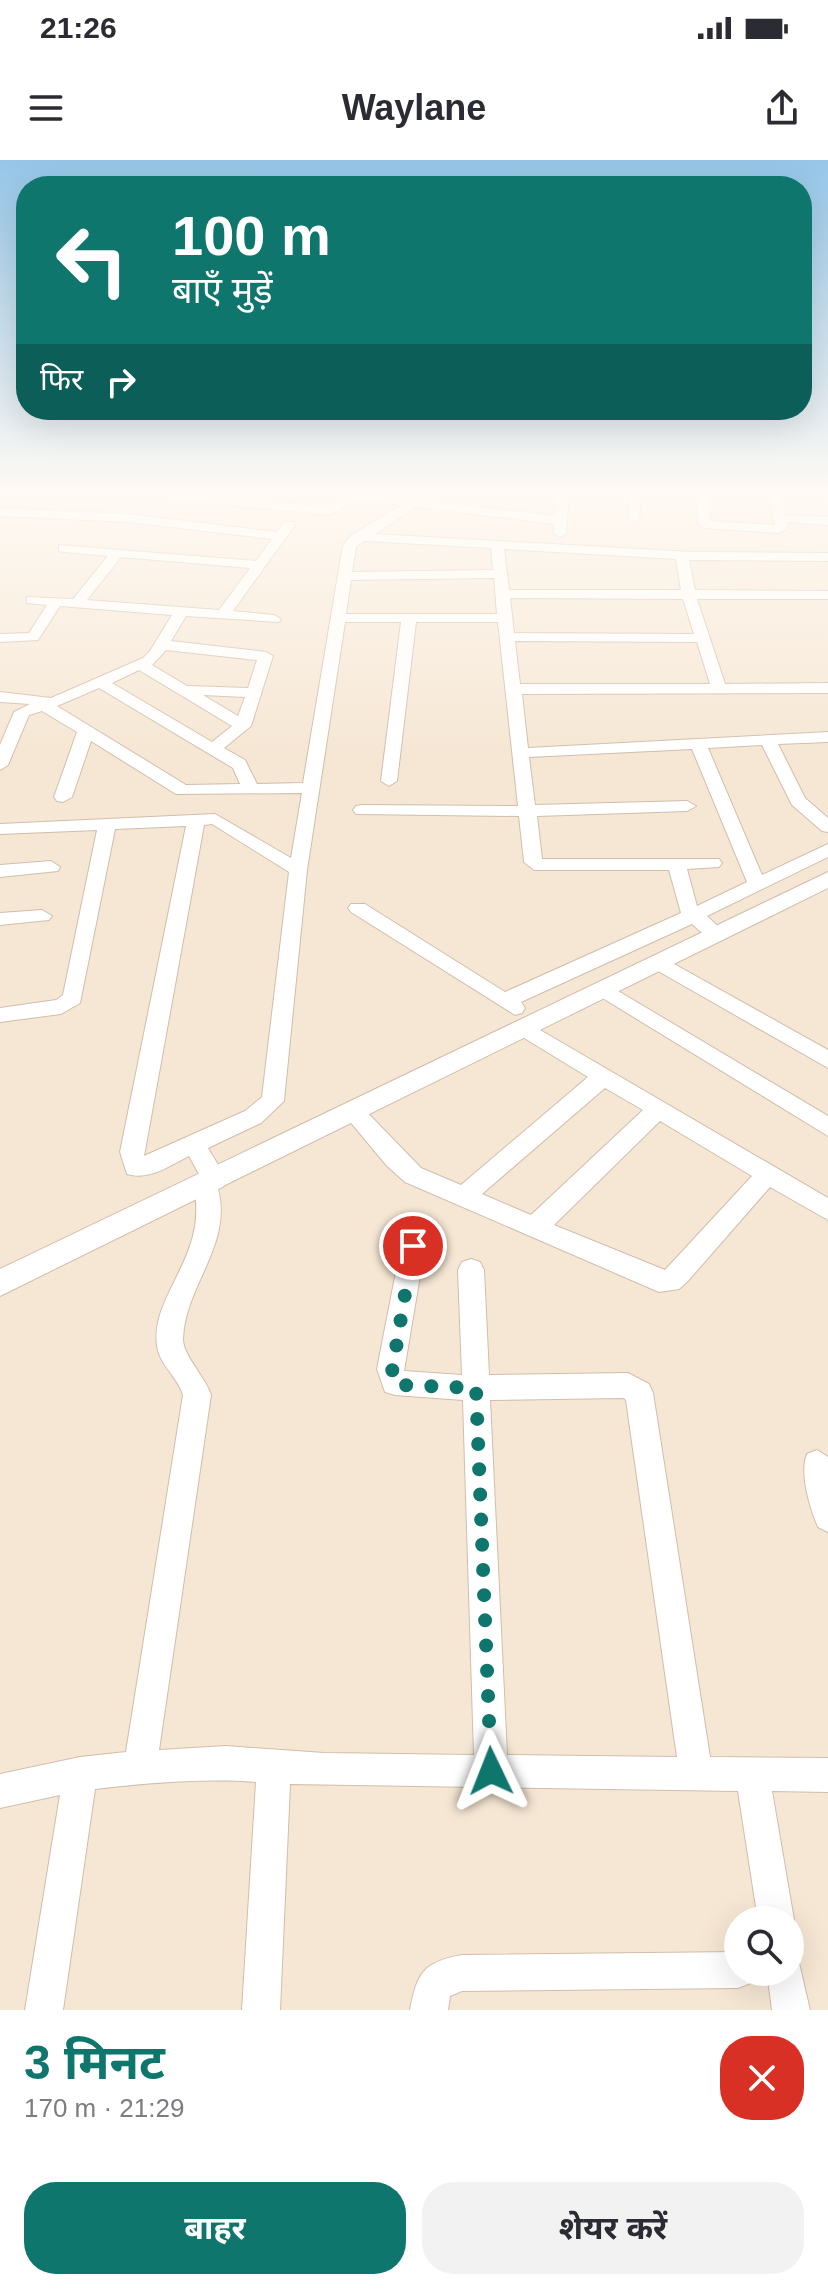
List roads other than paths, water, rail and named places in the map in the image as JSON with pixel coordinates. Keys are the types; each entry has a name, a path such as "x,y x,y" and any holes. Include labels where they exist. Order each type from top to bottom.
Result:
{"street":[{"path":"77,603 94,581"},
{"path":"223,615 249,581"},
{"path":"196,818 132,1163 135,1167 205,1167 253,1117 273,1101 276,1093 298,870 343,581"},
{"path":"500,581 526,811 532,857 536,865 713,863"},
{"path":"501,594 602,581"},
{"path":"664,581 689,595 828,595"},
{"path":"687,581 719,689"},
{"path":"32,600 274,619"},
{"path":"0,638 33,637 56,602"},
{"path":"0,765 20,715 141,665 156,654 181,612"},
{"path":"337,618 504,618"},
{"path":"389,781 409,618"},
{"path":"506,637 702,638"},
{"path":"162,645 264,654 266,660 243,726 213,749"},
{"path":"141,665 243,726"},
{"path":"101,683 243,768 253,790"},
{"path":"512,689 828,688"},
{"path":"183,690 252,693"},
{"path":"0,697 38,698 182,790 311,788"},
{"path":"63,797 86,731"},
{"path":"520,753 828,737"},
{"path":"768,740 798,801 828,827"},
{"path":"698,744 757,884"},
{"path":"362,810 526,811 687,806"},
{"path":"0,829 196,818 221,821 298,870"},
{"path":"0,1015 61,1007 73,998 107,823"},
{"path":"521,1016 603,989 658,962 757,884 828,850"},
{"path":"676,863 703,925"},
{"path":"0,871 51,867"},
{"path":"0,1283 205,1167 353,1112 521,1016 703,925 828,879"},
{"path":"358,908 521,1016 604,1076 828,1210"},
{"path":"0,919 42,916"},
{"path":"658,962 828,1060"},
{"path":"603,989 828,1127"},
{"path":"463,1197 604,1076"},
{"path":"534,1228 658,1109"},
{"path":"353,1112 403,1168 651,1278 670,1281 768,1174"},
{"path":"140,1767 197,1395 196,1386 173,1357 170,1334 201,1255 210,1205 205,1167"},
{"path":"413,1246 391,1378 401,1385 476,1388 628,1385 635,1387 639,1393 696,1772"},
{"path":"471,1270 491,1771"},
{"path":"817,1464 828,1517"},
{"path":"0,1791 80,1774 140,1767 226,1763 274,1767 828,1775"},
{"path":"261,2010 274,1767"},
{"path":"752,1772 774,1906"},
{"path":"44,2010 80,1774"},
{"path":"429,2010 433,1986 446,1976 462,1973 724,1970"},
{"path":"787,1986 791,2010"}]}
